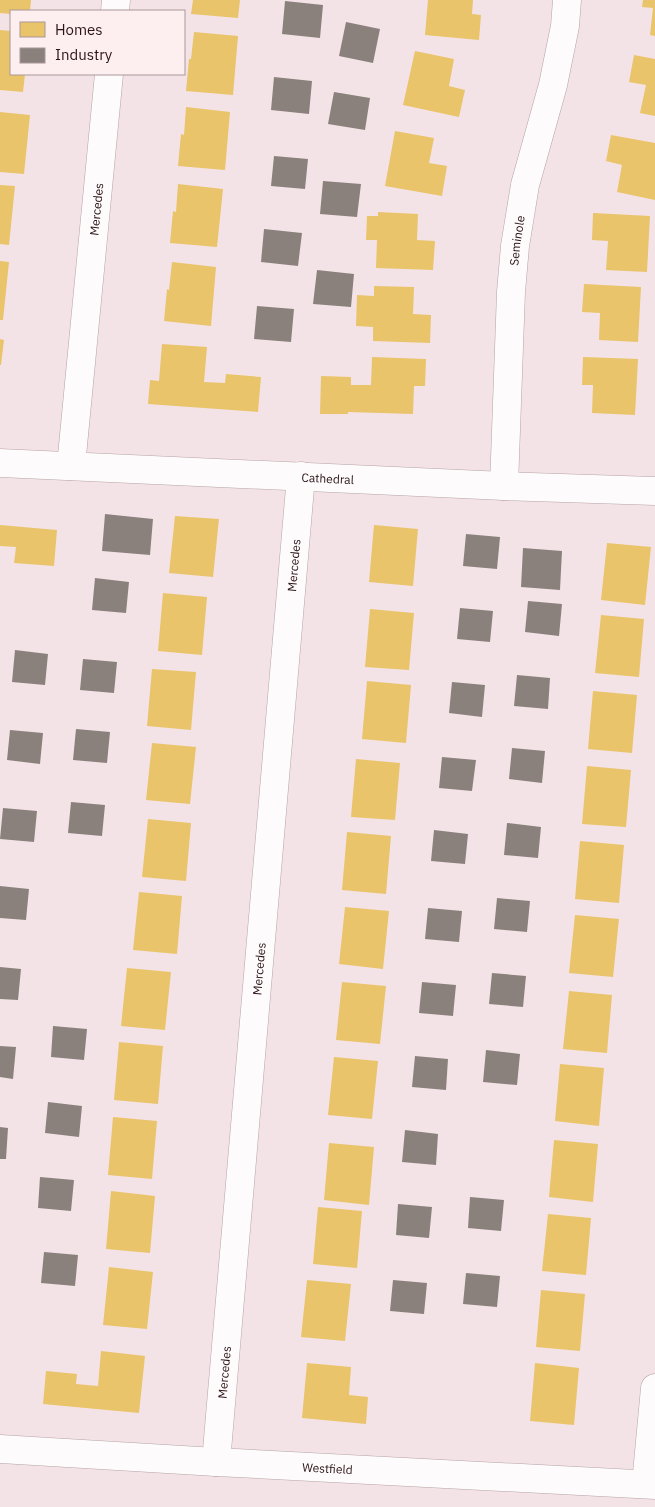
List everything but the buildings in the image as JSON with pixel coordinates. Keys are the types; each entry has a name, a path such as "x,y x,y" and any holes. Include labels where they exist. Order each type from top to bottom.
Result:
{"street":[{"name":"Seminole","path":"504,486 511,292 515,246 525,185 553,85 565,26 567,0"},
{"name":"Mercedes","path":"71,466 109,75"},
{"name":"Cathedral","path":"0,464 655,491"},
{"name":"Mercedes","path":"216,1462 301,476"},
{"path":"651,1485 655,1388"},
{"name":"Westfield","path":"0,1449 651,1485"}]}
